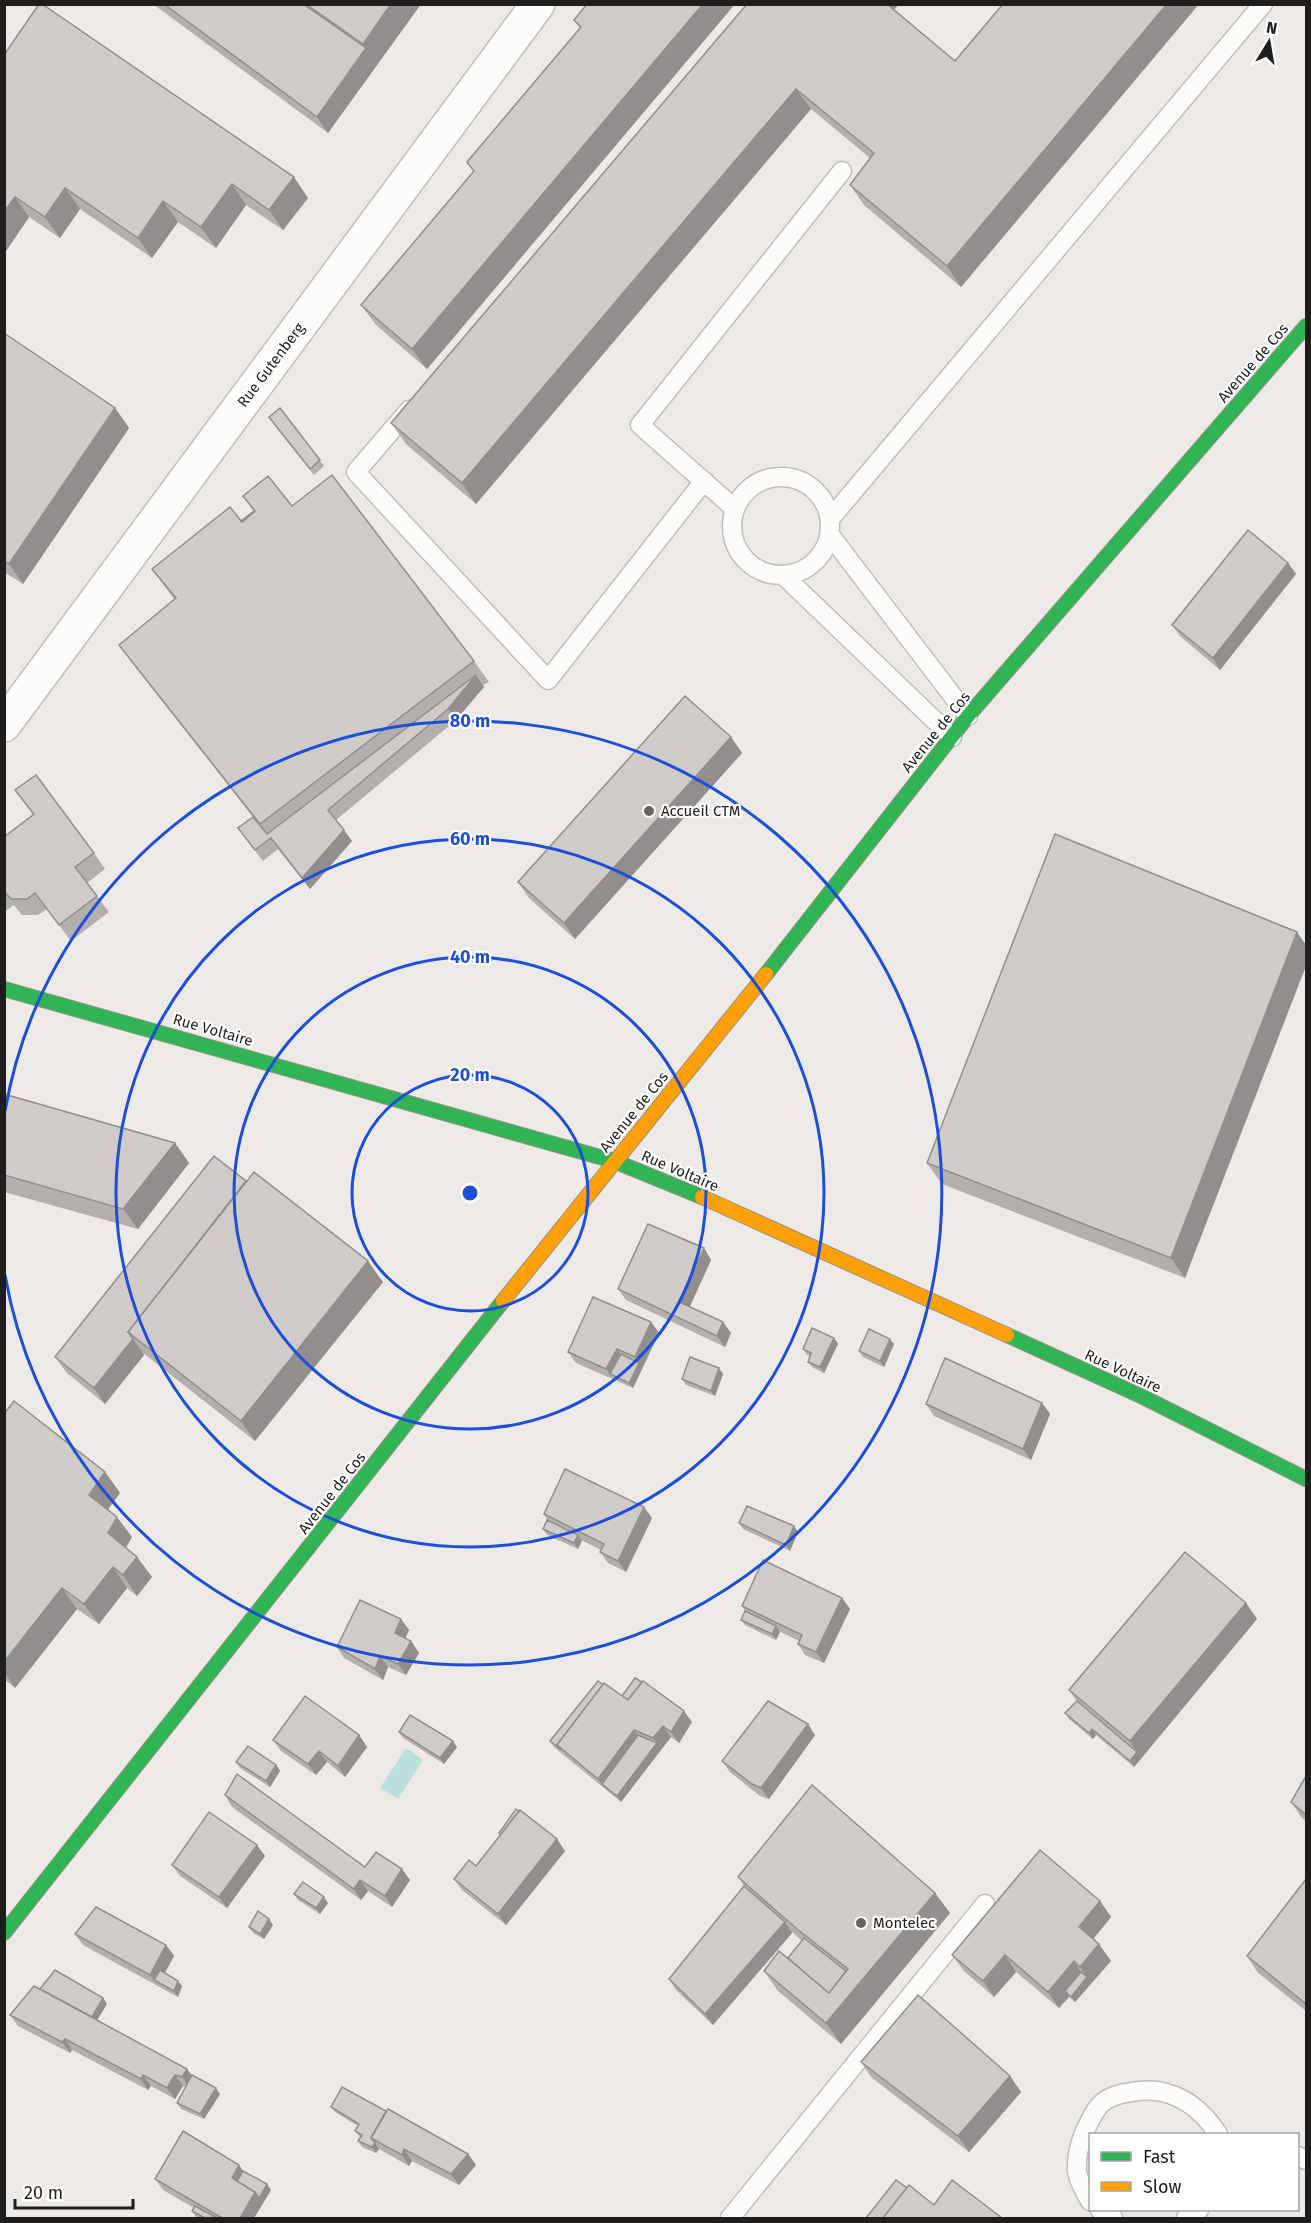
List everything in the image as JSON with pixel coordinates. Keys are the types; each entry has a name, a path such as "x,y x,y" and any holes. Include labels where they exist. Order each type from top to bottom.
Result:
{"street":[{"name":"Rue Gutenberg","path":"4,725 538,4"},
{"name":"Avenue de Cos","path":"4,1933 614,1161 696,1063 968,716 1306,326"},
{"name":"Rue Voltaire","path":"4,989 614,1161 704,1198 1141,1396 1306,1479"}],"lane":[{"path":"968,716 830,527 825,504 815,491 802,482 787,478 771,479 756,484 744,495 735,509 732,525 734,540 741,555 753,566 767,573 783,575 799,572 813,564 824,550 830,527 1263,4"},
{"path":"735,509 640,425 842,171"},
{"path":"418,399 356,472 548,680 704,481"},
{"path":"783,575 951,738"},
{"path":"730,2218 985,1904"},
{"path":"1089,2199 1077,2172 1080,2142 1102,2102 1119,2094 1143,2090 1161,2091 1179,2097 1198,2110 1217,2133"}],"water":[{"path":"406,1748 423,1760 398,1799 380,1788"}],"building":[{"path":"39,4 294,177 269,210 232,184 201,227 163,201 138,238 65,188 45,217 15,197 4,212 4,55"},
{"path":"164,4 303,4 366,48 317,117"},
{"path":"306,4 391,4 363,44"},
{"path":"587,4 703,4 412,349 361,305 474,171 467,162 581,27 574,20"},
{"path":"747,4 887,4 955,61 1003,4 1167,4 947,266 850,185 874,153 796,89 462,483 391,423"},
{"path":"4,333 115,408 9,564 4,561"},
{"path":"280,408 320,460 310,469 269,417"},
{"path":"332,475 474,661 260,824 119,645 176,598 152,569 230,507 242,522 255,511 243,496 268,476 292,506"},
{"path":"1248,530 1288,563 1213,658 1172,625"},
{"path":"476,675 448,709 328,810 344,830 302,878 271,838 255,850 238,828 253,817 267,834"},
{"name":"Accueil CTM","path":"685,696 731,737 564,923 518,882"},
{"path":"36,775 94,853 75,867 97,896 59,925 35,893 27,899 11,899 4,891 4,837 34,814 15,790"},
{"path":"1055,834 1297,932 1171,1258 927,1163"},
{"path":"4,1094 175,1143 123,1209 4,1175"},
{"path":"214,1156 246,1181 128,1332 133,1339 94,1388 55,1357"},
{"path":"254,1172 368,1261 241,1421 128,1332"},
{"path":"648,1224 704,1248 679,1302 723,1322 717,1336 618,1289"},
{"path":"593,1297 651,1322 635,1357 617,1349 606,1369 568,1352"},
{"path":"812,1328 834,1338 820,1367 808,1362 811,1353 803,1349"},
{"path":"869,1329 890,1339 880,1361 859,1351"},
{"path":"621,1354 639,1363 629,1383 610,1374"},
{"path":"690,1357 719,1368 711,1391 682,1379"},
{"path":"945,1358 1042,1403 1023,1449 926,1404"},
{"path":"14,1401 105,1472 89,1495 117,1517 108,1533 137,1557 123,1575 113,1567 84,1604 62,1588 4,1662 4,1414"},
{"path":"565,1469 644,1507 618,1561 600,1552 604,1544 544,1514"},
{"path":"747,1506 794,1526 786,1545 739,1523"},
{"path":"547,1520 578,1535 574,1543 543,1529"},
{"path":"1185,1552 1246,1603 1130,1741 1069,1690"},
{"path":"763,1560 842,1598 816,1652 798,1644 802,1635 742,1606"},
{"path":"360,1600 401,1619 395,1633 411,1641 398,1664 380,1656 375,1669 337,1647"},
{"path":"745,1611 776,1626 772,1634 741,1620"},
{"path":"635,1678 642,1682 628,1700 622,1696"},
{"path":"598,1681 603,1685 557,1745 561,1750 550,1741"},
{"path":"643,1681 684,1711 671,1732 663,1726 653,1738 634,1730 598,1779 557,1745 604,1683 628,1700"},
{"path":"305,1696 359,1735 338,1766 319,1751 308,1764 273,1740"},
{"path":"768,1701 808,1724 761,1788 752,1784 722,1761"},
{"path":"1077,1701 1137,1752 1130,1761 1092,1729 1089,1733 1065,1713"},
{"path":"410,1715 453,1741 440,1758 399,1732"},
{"path":"638,1735 657,1743 617,1796 602,1784"},
{"path":"248,1746 276,1765 266,1781 236,1762"},
{"path":"237,1774 365,1867 376,1852 402,1869 385,1896 360,1880 354,1889 225,1795"},
{"path":"1306,1776 1306,1815 1291,1802"},
{"name":"Montelec","path":"812,1785 935,1893 826,2023 764,1971 779,1951 829,1993 848,1969 797,1929 738,1877"},
{"path":"516,1809 519,1811 501,1834 499,1833"},
{"path":"520,1810 557,1839 498,1914 454,1879 469,1860 476,1866"},
{"path":"209,1812 257,1845 219,1897 172,1865"},
{"path":"1040,1850 1100,1901 1079,1927 1099,1944 1080,1967 1074,1961 1048,1992 1005,1955 983,1981 952,1955"},
{"path":"1306,1879 1306,2004 1247,1956"},
{"path":"303,1882 324,1897 316,1908 294,1894"},
{"path":"744,1886 785,1922 705,2014 669,1979"},
{"path":"96,1907 166,1945 150,1975 75,1934"},
{"path":"258,1911 269,1919 260,1934 249,1927"},
{"path":"804,1938 846,1971 829,1993 788,1958"},
{"path":"55,1970 103,1998 92,2017 40,1989"},
{"path":"160,1970 178,1981 174,1991 154,1980"},
{"path":"1081,1972 1087,1977 1071,1997 1065,1991"},
{"path":"34,1986 187,2069 182,2077 175,2075 167,2088 143,2075 141,2079 65,2039 62,2042 10,2015"},
{"path":"918,1995 1010,2076 958,2136 861,2062"},
{"path":"192,2075 216,2088 200,2114 177,2103"},
{"path":"342,2087 386,2111 371,2138 375,2143 372,2147 358,2141 362,2135 355,2131 359,2124 331,2107"},
{"path":"388,2109 468,2154 451,2174 404,2149 402,2155 371,2138"},
{"path":"183,2131 239,2165 232,2178 255,2192 240,2218 222,2218 155,2179"},
{"path":"243,2171 267,2184 259,2198 255,2192 237,2181"},
{"path":"896,2180 907,2188 883,2218 866,2218"},
{"path":"952,2180 1002,2218 883,2218 909,2185 934,2205"},
{"path":"195,2206 217,2218 205,2218 192,2211"}],"traffic: fast":[{"path":"766,974 968,716 1306,326"},
{"path":"4,989 614,1161 702,1197"},
{"path":"4,1933 503,1301"},
{"path":"1007,1335 1141,1396 1306,1479"}],"traffic: slow":[{"path":"503,1301 766,974"},
{"path":"702,1197 1007,1335"}],"place":[{"name":"Accueil CTM","path":"649,811"},
{"name":"Montelec","path":"861,1923"}]}
